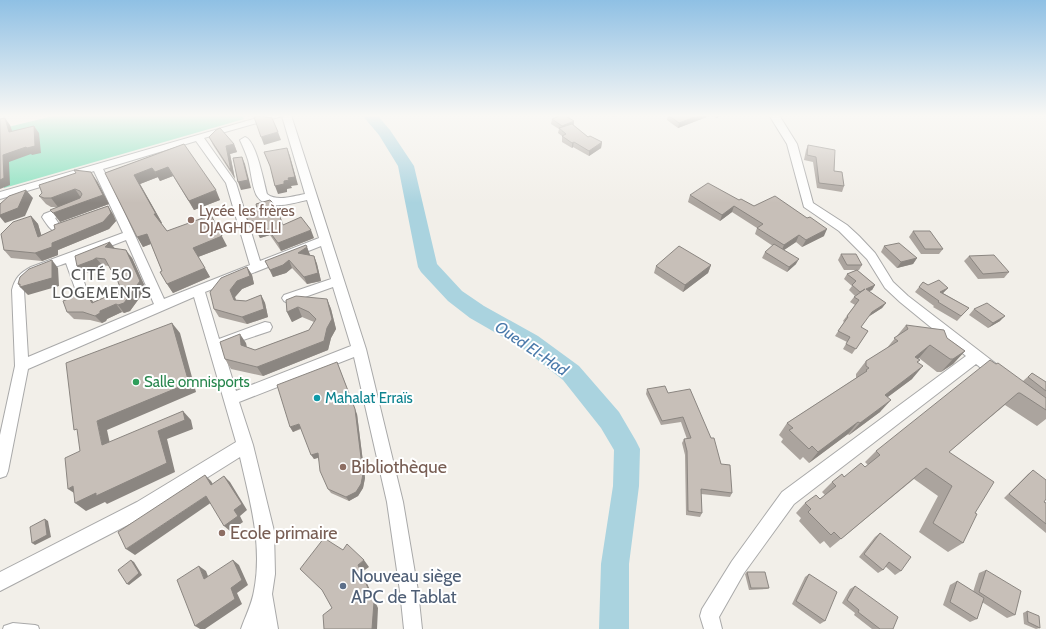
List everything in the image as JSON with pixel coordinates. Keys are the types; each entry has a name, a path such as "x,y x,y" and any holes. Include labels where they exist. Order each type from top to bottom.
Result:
{"street":[{"path":"0,196 173,144"},
{"path":"203,144 231,183 256,266"},
{"path":"248,144 257,158 262,195 264,198 278,202 312,196"},
{"path":"292,144 312,196 359,349 393,495 409,591 413,629"},
{"path":"792,144 808,205 843,228 871,256 889,285 904,299 1011,384"},
{"path":"97,167 117,207 161,306"},
{"path":"77,222 56,229 48,217 82,203"},
{"path":"104,212 117,207"},
{"path":"0,470 22,366 18,286 24,277 35,270 70,256 129,236"},
{"path":"22,366 198,290 325,240"},
{"path":"70,256 80,288"},
{"path":"288,298 338,281"},
{"path":"198,290 245,445 265,531 266,559 263,593 269,629"},
{"path":"214,344 265,327"},
{"path":"231,399 359,349"},
{"path":"713,629 709,616 747,553 788,498 976,356"},
{"path":"0,582 143,508 245,445"},
{"path":"250,629 263,593"}],"lane":[{"path":"7,629 35,629"}],"green space":[{"path":"1,144 156,144 4,188"}],"building":[{"path":"0,144 35,144 35,146 26,147 3,155 4,178 0,180"},
{"path":"184,144 216,190 189,201 168,167 155,172 152,168 134,175 156,214 154,214 167,231 211,215 222,236 193,248 205,268 167,284 160,272 162,271 147,234 137,237 105,173"},
{"path":"214,144 233,144 226,146 231,171"},
{"path":"578,144 599,144 589,151"},
{"path":"808,145 835,150 834,171 842,172 844,186 819,183 816,157 807,155"},
{"path":"287,148 295,177 288,178 289,180 284,181 284,184 275,186 270,166 264,152"},
{"path":"242,157 248,180 238,182 233,158"},
{"path":"74,170 91,172 103,195 53,213 50,210 80,198 82,194 80,191 75,189 51,198 44,198 39,196 42,193 39,185 76,173"},
{"path":"708,183 739,200 741,199 754,206 775,196 807,218 810,217 827,229 806,240 799,235 784,245 757,228 763,224 734,206 722,215 690,195"},
{"path":"26,190 18,208 0,215 0,204 9,196"},
{"path":"270,200 276,206 283,225 301,217 311,230 278,243 266,227 256,230 253,221 248,222 245,212 257,208 256,204"},
{"path":"108,206 111,213 103,222 52,243 52,247 35,253 4,250 1,234 13,222 31,216 38,237 55,229 54,225"},
{"path":"913,231 930,231 943,249 925,249"},
{"path":"110,242 105,247 126,250 140,281 124,303 118,305 116,304 100,311 100,313 95,316 83,312 67,312 63,301 73,297 72,293 83,288 92,303 113,295 120,287 113,269 111,270 105,259 96,258 77,266 75,256"},
{"path":"899,243 917,258 901,262 884,246"},
{"path":"774,244 799,259 789,267 765,252"},
{"path":"306,245 307,247 298,253 314,256 318,273 304,277 289,260 283,265 270,270 265,261"},
{"path":"679,246 711,265 685,285 656,266"},
{"path":"841,254 856,254 862,265 847,265"},
{"path":"994,255 1009,272 983,274 969,256"},
{"path":"52,260 52,278 20,287 20,284 18,284 20,277 29,269"},
{"path":"247,267 250,276 237,281 230,290 234,300 246,301 261,295 264,309 242,317 214,309 210,292 221,278"},
{"path":"857,270 875,285 866,289 886,303 872,312 861,327 868,331 856,349 846,344 850,337 838,331 859,300 854,297 865,289 860,292 852,285 856,281 847,274"},
{"path":"939,280 948,288 940,292 969,308 961,316 938,302 939,301 919,287 923,282 928,285"},
{"path":"296,296 327,299 332,319 327,328 324,341 257,367 225,359 220,342 240,334 241,345 255,350 309,330 316,319 309,312 298,307 287,312 286,300"},
{"path":"987,303 1005,316 993,323 974,309"},
{"path":"172,323 189,383 97,421 102,445 183,411 185,420 158,431 167,463 96,496 96,493 75,503 73,486 68,489 65,458 80,451 77,429 74,430 66,363"},
{"path":"906,325 944,330 947,338 965,351 953,359 950,359 930,345 915,357 920,360 917,362 923,366 885,395 891,400 860,423 858,422 818,452 812,446 809,449 789,430 793,428 787,423 867,371 866,370 869,368 866,366 866,361 898,341 894,338 908,329"},
{"path":"990,360 996,364 998,363 1046,398 1046,410 1018,393 949,452 994,482 975,513 977,514 963,543 933,523 952,486 926,468 841,539 834,532 831,535 808,512 811,509 805,503 816,495 820,499 836,486 832,482 842,474 844,477 861,463 865,467 880,455 876,451"},
{"path":"337,362 355,409 363,474 361,484 356,492 346,497 328,489 320,471 318,453 311,455 299,424 290,427 277,385"},
{"path":"1032,373 1046,382 1046,391 1028,377"},
{"path":"665,386 668,393 690,389 711,438 714,438 721,464 730,465 732,493 701,489 702,513 688,511 687,451 684,439 691,438 683,417 662,421 647,389"},
{"path":"1033,470 1046,480 1046,499 1044,502 1046,503 1046,524 1009,494"},
{"path":"205,475 211,485 224,476 242,504 234,510 238,516 224,526 206,496 126,549 118,532"},
{"path":"45,519 47,535 32,543 30,527"},
{"path":"880,533 911,557 901,571 889,562 883,570 864,554"},
{"name":"Nouveau siège APC de Tablat","path":"324,538 343,550 347,544 364,560 358,565 374,602 372,629 324,629 323,615 332,608 322,590 300,569"},
{"path":"131,560 139,573 127,584 118,570"},
{"path":"233,560 242,580 231,588 235,599 195,626 177,580 199,566 204,579"},
{"path":"986,570 1021,591 1015,615 979,592"},
{"path":"747,572 765,572 769,588 751,588"},
{"path":"809,574 837,592 825,621 796,601"},
{"path":"957,581 984,598 977,619 950,602"},
{"path":"855,586 898,617 893,629 880,629 858,612 859,610 847,600"},
{"path":"1027,611 1039,616 1040,628 1028,622"}],"waterway":[{"name":"Oued El-Had","path":"392,144 406,166 428,267 455,296 477,312 530,342 571,373 610,420 627,449 626,486 615,564 614,629"}],"place":[{"name":"Lycée les frères DJAGHDELLI","path":"191,220"},
{"name":"Salle omnisports","path":"136,382"},
{"name":"Mahalat Erraïs","path":"317,398"},
{"name":"Bibliothèque","path":"343,467"},
{"name":"Ecole primaire","path":"222,533"},
{"name":"Nouveau siège APC de Tablat","path":"343,586"}],"district":[{"name":"CITÉ 50 LOGEMENTS","path":"102,283"}]}
